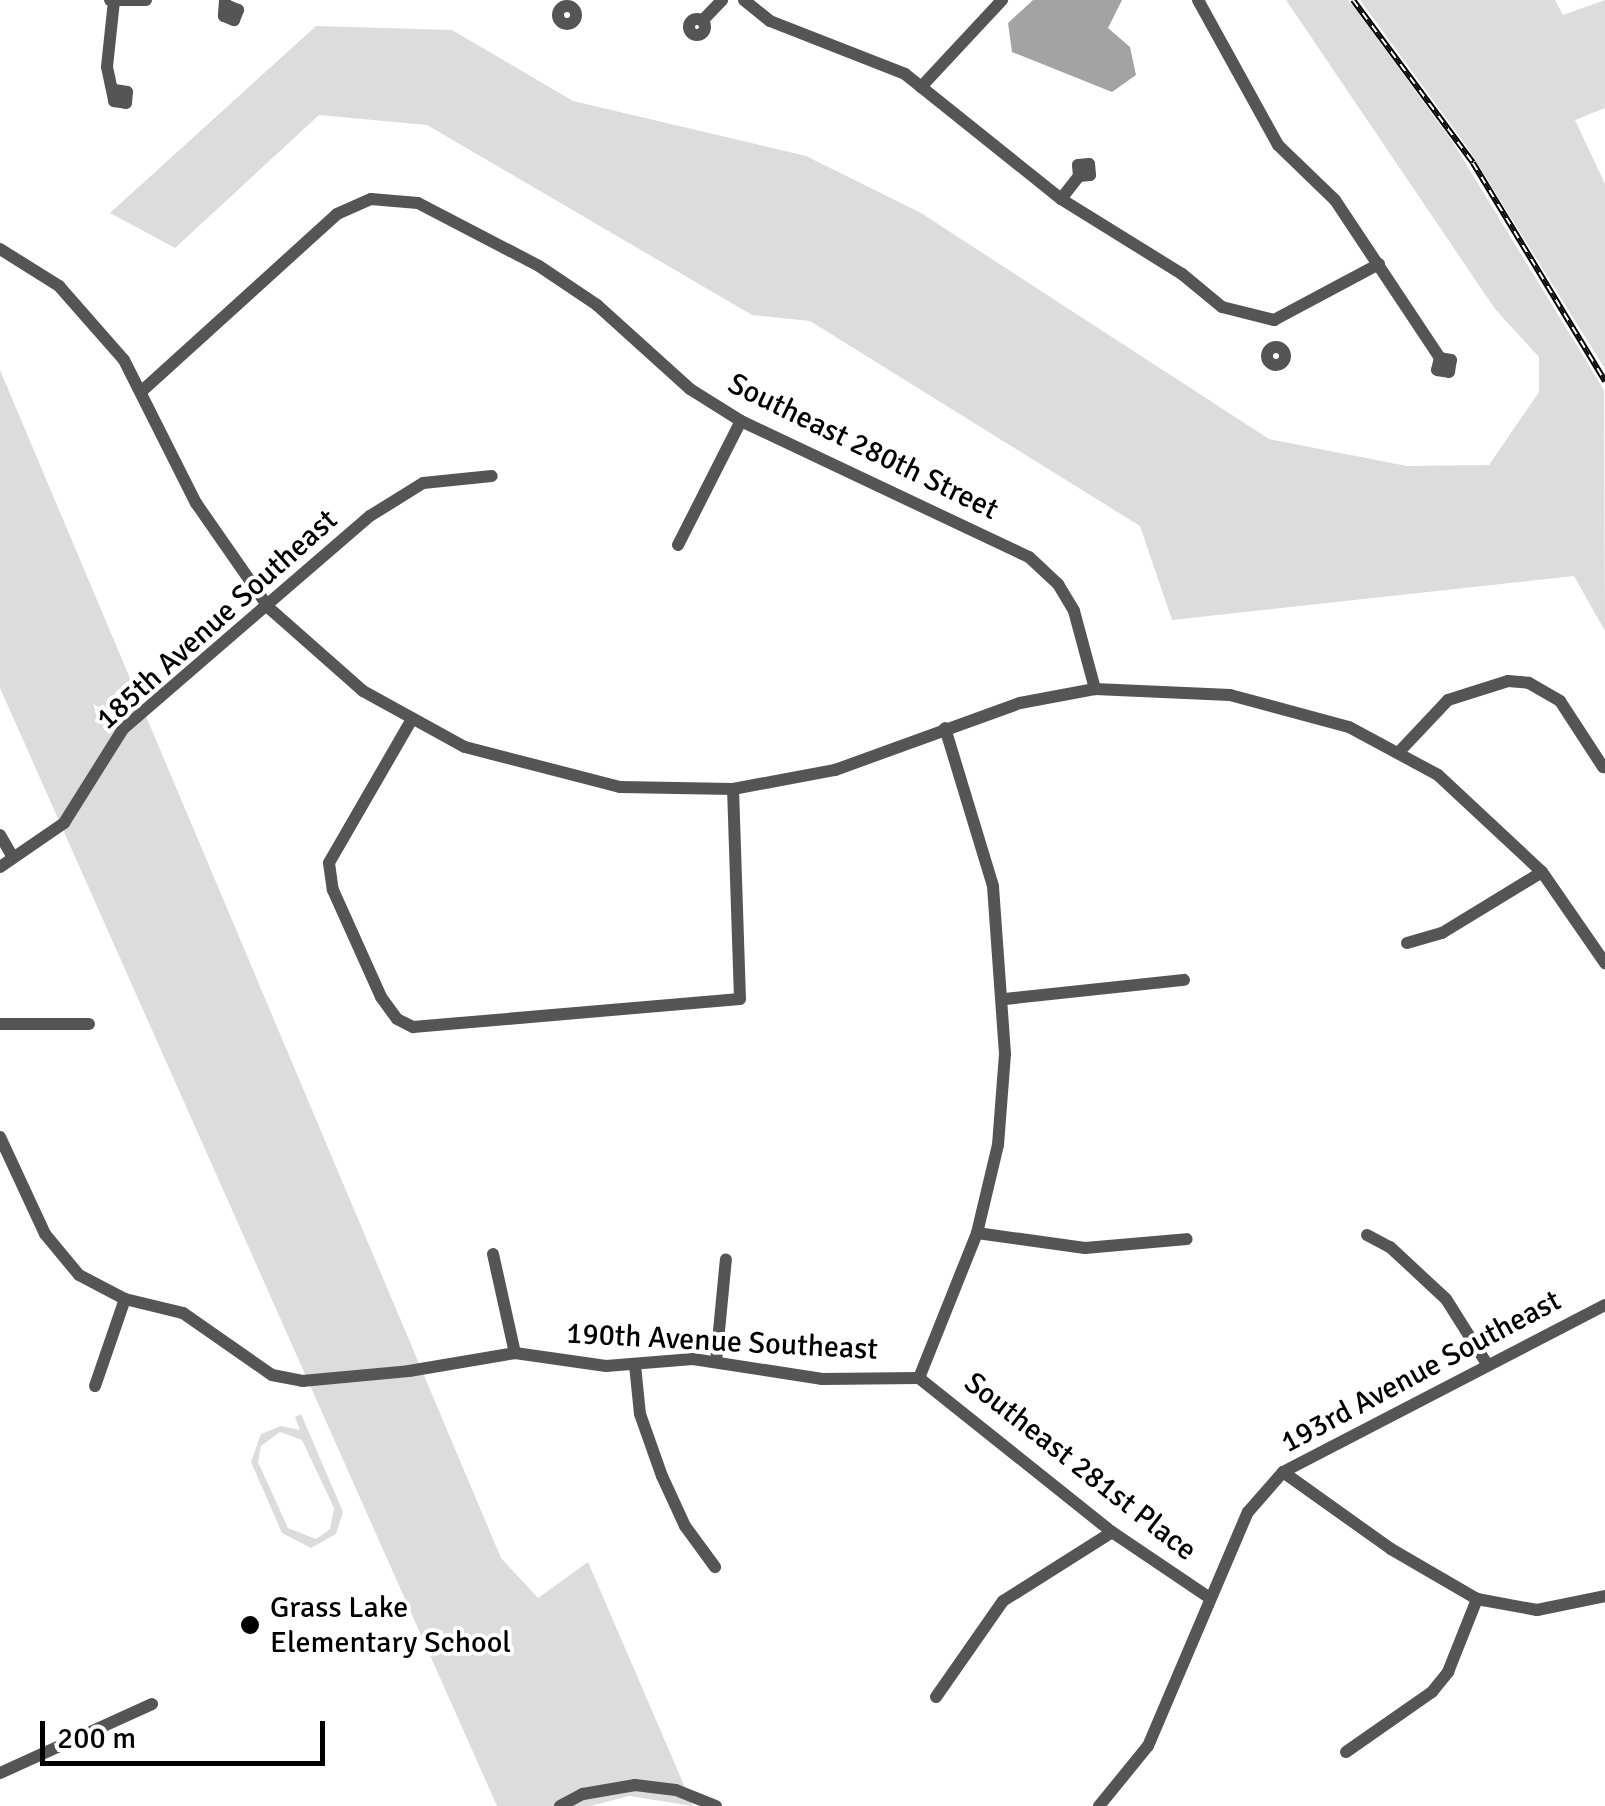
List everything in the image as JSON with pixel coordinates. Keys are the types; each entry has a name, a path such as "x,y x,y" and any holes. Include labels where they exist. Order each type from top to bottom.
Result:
{"street":[{"path":"116,90 107,67 112,0 146,0"},
{"path":"702,21 722,0"},
{"path":"744,0 770,21 882,61 921,86 1061,200 1182,274 1222,307 1274,320 1379,264"},
{"path":"921,86 1002,0"},
{"path":"1198,0 1278,145 1335,200 1440,358"},
{"path":"1061,200 1079,176"},
{"name":"Southeast 280th Street","path":"143,390 328,221 371,199 401,199 540,266 596,305 690,389 741,421 970,524 1042,567 1083,631 1095,689"},
{"path":"0,249 59,286 143,390 196,503 269,608 363,691 464,747 551,774 620,787 733,789 836,770 1020,703 1095,689 1163,688 1292,708 1399,752 1477,807 1542,872 1605,963"},
{"path":"1274,320 1276,347"},
{"path":"678,545 741,421"},
{"name":"185th Avenue Southeast","path":"0,867 64,823 123,729 408,491 453,476 492,476"},
{"path":"1399,752 1448,700 1508,681 1529,683 1560,701 1603,767"},
{"path":"412,719 328,863 333,890 381,996 397,1019 414,1027 740,999 733,789"},
{"path":"919,1378 977,1233 998,1146 1005,999 993,886 945,728"},
{"path":"0,835 12,856"},
{"path":"1407,943 1442,933 1542,872"},
{"path":"1005,999 1184,980"},
{"path":"0,1024 89,1024"},
{"path":"0,1136 60,1256 79,1275 125,1299 94,1386"},
{"path":"977,1233 1085,1248 1187,1239"},
{"path":"1367,1236 1390,1247 1446,1299 1486,1364"},
{"path":"493,1254 515,1353"},
{"path":"716,1362 726,1259"},
{"name":"190th Avenue Southeast","path":"125,1299 183,1313 286,1380 409,1371 515,1353 635,1365 716,1362 822,1379 919,1378"},
{"name":"193rd Avenue Southeast","path":"1099,1806 1148,1746 1248,1512 1283,1472 1605,1305"},
{"path":"635,1365 640,1414 662,1476 685,1526 715,1567"},
{"name":"Southeast 281st Place","path":"919,1378 1112,1532 1210,1598"},
{"path":"1283,1472 1391,1549 1477,1600 1537,1610 1605,1596"},
{"path":"936,1697 1003,1601 1112,1532"},
{"path":"1346,1752 1432,1692 1448,1672 1477,1600"},
{"path":"0,1773 152,1704"},
{"path":"560,1806 583,1794 634,1785 676,1790 716,1806"}],"shaded area":[{"path":"1033,0 1122,0 1108,28 1130,47 1136,75 1112,92 1012,52 1008,23"},
{"path":"1286,0 1348,0 1357,11 1452,141 1604,390 1605,631 1574,576 1172,620 1140,526 810,321 752,315 427,125 319,115 175,248 110,213 316,26 452,30 573,101 806,156 921,213 1269,439 1407,466 1489,465 1539,392 1539,357 1495,309"},
{"path":"1360,0 1555,0 1563,15 1605,0 1605,108 1575,120 1605,184 1605,369 1467,147"},
{"path":"0,370 501,1558 538,1598 588,1562 693,1806 629,1796 590,1806 497,1806 0,688"},
{"path":"301,1414 343,1512 336,1534 311,1548 282,1533 251,1462 261,1434 281,1426 300,1430 295,1417","holes":["280,1432 302,1440 334,1508 330,1529 316,1539 288,1528 258,1462 261,1446"]}],"railway":[{"path":"1353,0 1473,163 1605,381"}],"place":[{"name":"Grass Lake Elementary School","path":"250,1625"}]}
